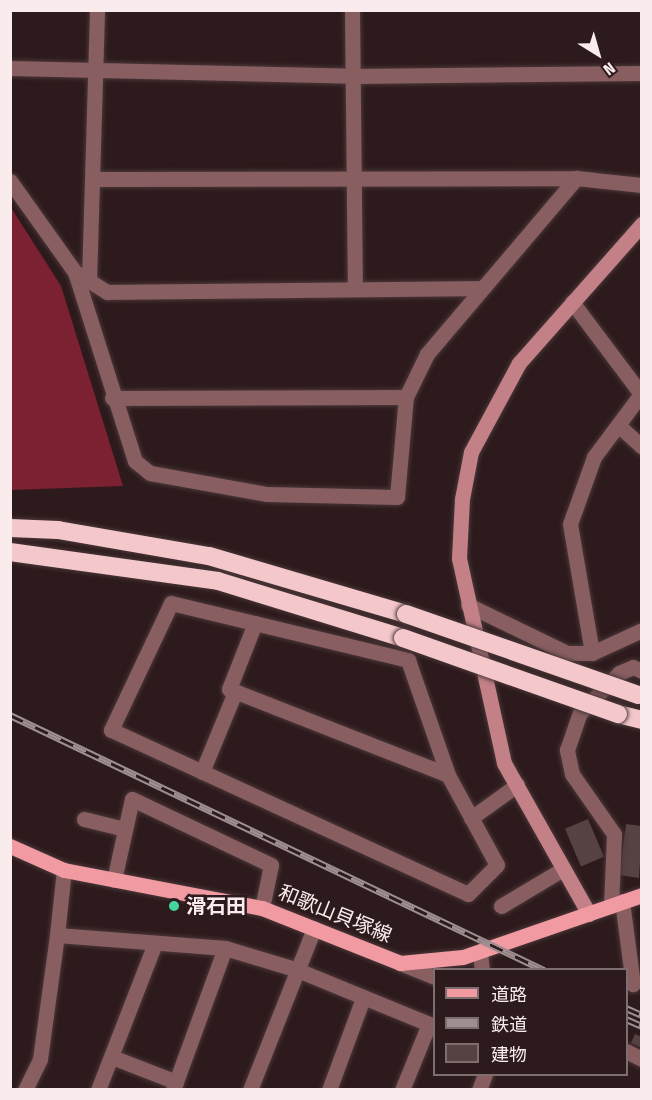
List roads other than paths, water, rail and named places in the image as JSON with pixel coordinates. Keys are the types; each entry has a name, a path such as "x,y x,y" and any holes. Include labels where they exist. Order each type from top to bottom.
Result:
{"highway":[{"path":"10,528 36,529 209,556 406,614 640,696"},
{"path":"10,552 42,553 218,581 404,638 618,714 642,720"}],"main road":[{"name":"和歌山貝塚線","path":"10,846 64,870 262,908 400,963 428,963 480,951 642,895"}],"street":[{"path":"89,281 95,179 97,10"},
{"path":"352,10 356,288"},
{"path":"10,68 353,76 642,73"},
{"path":"95,179 354,182 576,178 642,185"},
{"path":"10,181 75,272 112,398 135,461 150,473 213,489 279,496 397,497 406,397 427,354 576,178"},
{"path":"589,914 517,785 494,727 459,558 462,500 471,452 519,363 642,224"},
{"path":"75,272 107,292 482,288"},
{"path":"573,302 641,394 594,457 570,525 592,653"},
{"path":"112,398 406,397"},
{"path":"619,426 642,447"},
{"path":"171,603 408,660 448,775 496,865 468,894 202,772 111,730 171,603"},
{"path":"468,605 567,652 592,653 642,630"},
{"path":"255,623 229,689 448,775"},
{"path":"635,975 616,904 614,834 572,774 567,750 580,713 619,673 633,667 642,671"},
{"path":"202,772 235,692"},
{"path":"471,818 517,785"},
{"path":"114,880 132,799 271,865 262,908"},
{"path":"84,819 125,830"},
{"path":"501,906 563,869"},
{"path":"25,1089 40,1059 64,870"},
{"path":"250,1089 295,969 314,928"},
{"path":"57,935 225,948 295,969 432,1025 402,1089"},
{"path":"98,1089 155,943"},
{"path":"112,1057 175,1086 225,948"},
{"path":"480,951 482,968"},
{"path":"400,963 433,976"},
{"path":"328,1089 363,998"},
{"path":"628,1052 642,1059"}],"railway":[{"path":"10,715 540,968"},
{"path":"628,1009 642,1015"},
{"path":"628,1020 642,1026"}],"place":[{"name":"滑石田","path":"174,906"}]}
